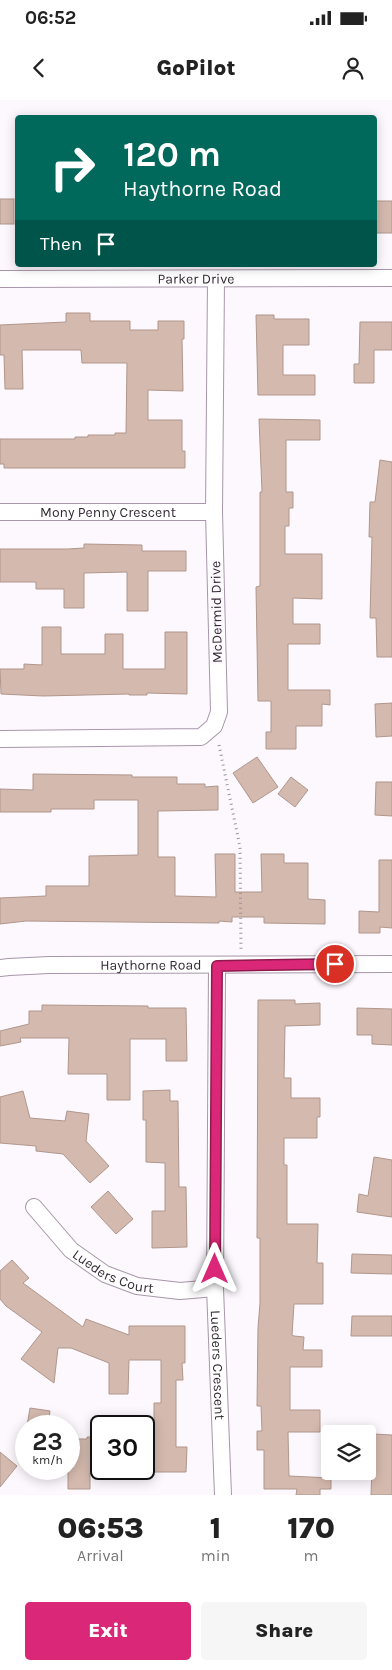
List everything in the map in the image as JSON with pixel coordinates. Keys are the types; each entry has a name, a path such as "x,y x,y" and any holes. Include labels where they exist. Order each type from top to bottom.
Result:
{"street":[{"name":"Parker Drive","path":"0,279 392,278"},
{"name":"McDermid Drive","path":"0,739 201,738 214,726 219,712 214,512 216,279"},
{"name":"Mony Penny Crescent","path":"0,512 214,512"},
{"name":"Haythorne Road","path":"0,968 49,965 392,964"},
{"name":"Lueders Crescent","path":"217,966 215,1288 223,1495"},
{"name":"Lueders Court","path":"34,1207 71,1250 105,1274 137,1286 180,1291 215,1288"}],"path":[{"path":"219,745 240,847 241,949"}],"building":[{"path":"0,199 14,199 14,224 0,224"},
{"path":"377,201 392,201 392,233 377,233"},
{"path":"66,313 90,313 90,321 130,321 130,330 158,330 158,321 184,321 184,339 182,339 183,391 148,390 148,420 182,420 182,451 185,451 185,468 4,468 4,464 0,464 0,439 75,439 75,437 88,437 88,435 126,433 127,363 82,363 81,350 22,350 23,389 5,389 4,355 0,355 0,325 66,322"},
{"path":"256,315 274,315 274,319 309,319 309,345 283,345 283,375 315,375 315,395 258,395"},
{"path":"360,322 392,322 392,350 374,350 374,383 354,383 354,364 359,364"},
{"path":"259,419 320,420 320,440 286,440 286,492 293,492 293,508 289,508 289,526 285,526 285,554 322,554 322,599 293,598 293,624 320,624 320,644 288,644 288,690 330,690 330,705 322,704 322,726 296,726 296,749 266,749 266,732 271,732 271,701 258,701 256,587 260,586 260,492 262,492"},
{"path":"380,460 392,462 392,657 377,657 376,618 370,618 372,537 369,537 370,502 375,502"},
{"path":"84,544 142,545 142,551 186,551 186,571 148,571 148,611 127,611 127,572 84,573 84,608 64,608 64,589 36,589 36,582 0,582 0,549 68,549 84,548"},
{"path":"42,627 61,627 61,654 105,654 105,634 123,634 123,669 165,669 165,632 187,632 187,694 147,693 147,695 43,696 1,694 0,669 24,669 24,664 42,665"},
{"path":"392,703 392,736 376,737 375,704"},
{"path":"257,757 278,787 253,803 233,773"},
{"path":"33,774 177,777 177,784 205,784 205,787 218,786 218,810 158,811 158,857 175,857 175,896 216,897 215,854 235,854 235,892 262,892 261,854 284,854 284,863 308,863 308,899 325,900 325,924 264,923 264,917 232,917 232,922 219,921 219,923 26,921 0,924 0,898 46,896 46,886 89,886 89,856 138,855 138,800 94,800 94,809 51,809 51,812 0,812 0,789 33,790"},
{"path":"291,777 308,790 295,807 278,794"},
{"path":"376,782 392,782 392,816 375,815"},
{"path":"379,860 392,860 392,928 380,927 380,933 359,933 359,911 379,912"},
{"path":"258,1000 295,1000 295,1004 320,1003 320,1025 285,1026 284,1078 291,1078 291,1098 320,1098 320,1117 317,1117 317,1138 284,1138 284,1165 287,1165 287,1224 318,1224 317,1263 323,1263 323,1304 294,1304 292,1335 304,1337 303,1350 322,1350 322,1367 290,1367 290,1410 320,1410 320,1432 288,1432 289,1476 321,1478 321,1480 331,1480 331,1489 320,1489 320,1495 296,1495 297,1489 264,1489 264,1450 257,1450 257,1431 262,1431 261,1406 257,1406 260,1238 257,1238"},
{"path":"42,1005 186,1008 187,1061 166,1061 166,1039 130,1039 130,1100 107,1100 107,1074 68,1074 69,1038 20,1038 21,1042 0,1046 0,1031 29,1024 29,1011 42,1011"},
{"path":"357,1008 392,1009 392,1045 372,1044 372,1035 357,1035"},
{"path":"170,1090 170,1101 178,1101 179,1187 186,1187 187,1247 152,1248 152,1211 165,1211 165,1163 146,1162 146,1120 143,1120 143,1091"},
{"path":"23,1091 30,1118 65,1121 67,1111 89,1114 86,1141 109,1166 90,1183 63,1154 36,1151 36,1146 0,1143 0,1097"},
{"path":"374,1157 392,1160 392,1217 357,1212 359,1194 368,1196"},
{"path":"108,1191 133,1219 116,1234 91,1207"},
{"path":"352,1254 392,1255 392,1274 351,1273"},
{"path":"12,1260 29,1278 23,1283 83,1327 86,1319 129,1335 129,1326 185,1326 185,1363 182,1363 183,1380 176,1380 176,1447 187,1447 186,1472 155,1472 154,1403 161,1403 161,1360 129,1360 128,1394 109,1394 109,1363 71,1348 58,1348 54,1383 21,1359 42,1332 6,1306 0,1299 0,1271"},
{"path":"352,1316 392,1316 392,1336 351,1336"},
{"path":"30,1408 50,1411 49,1415 29,1415"},
{"path":"376,1434 392,1435 392,1495 371,1495 371,1480 376,1480"},
{"path":"87,1437 90,1437 90,1489 68,1489 68,1480 80,1480 80,1439 87,1439"},
{"path":"0,1452 15,1464 15,1468 0,1487"}],"route":[{"path":"215,1269 217,966 335,964"}]}
